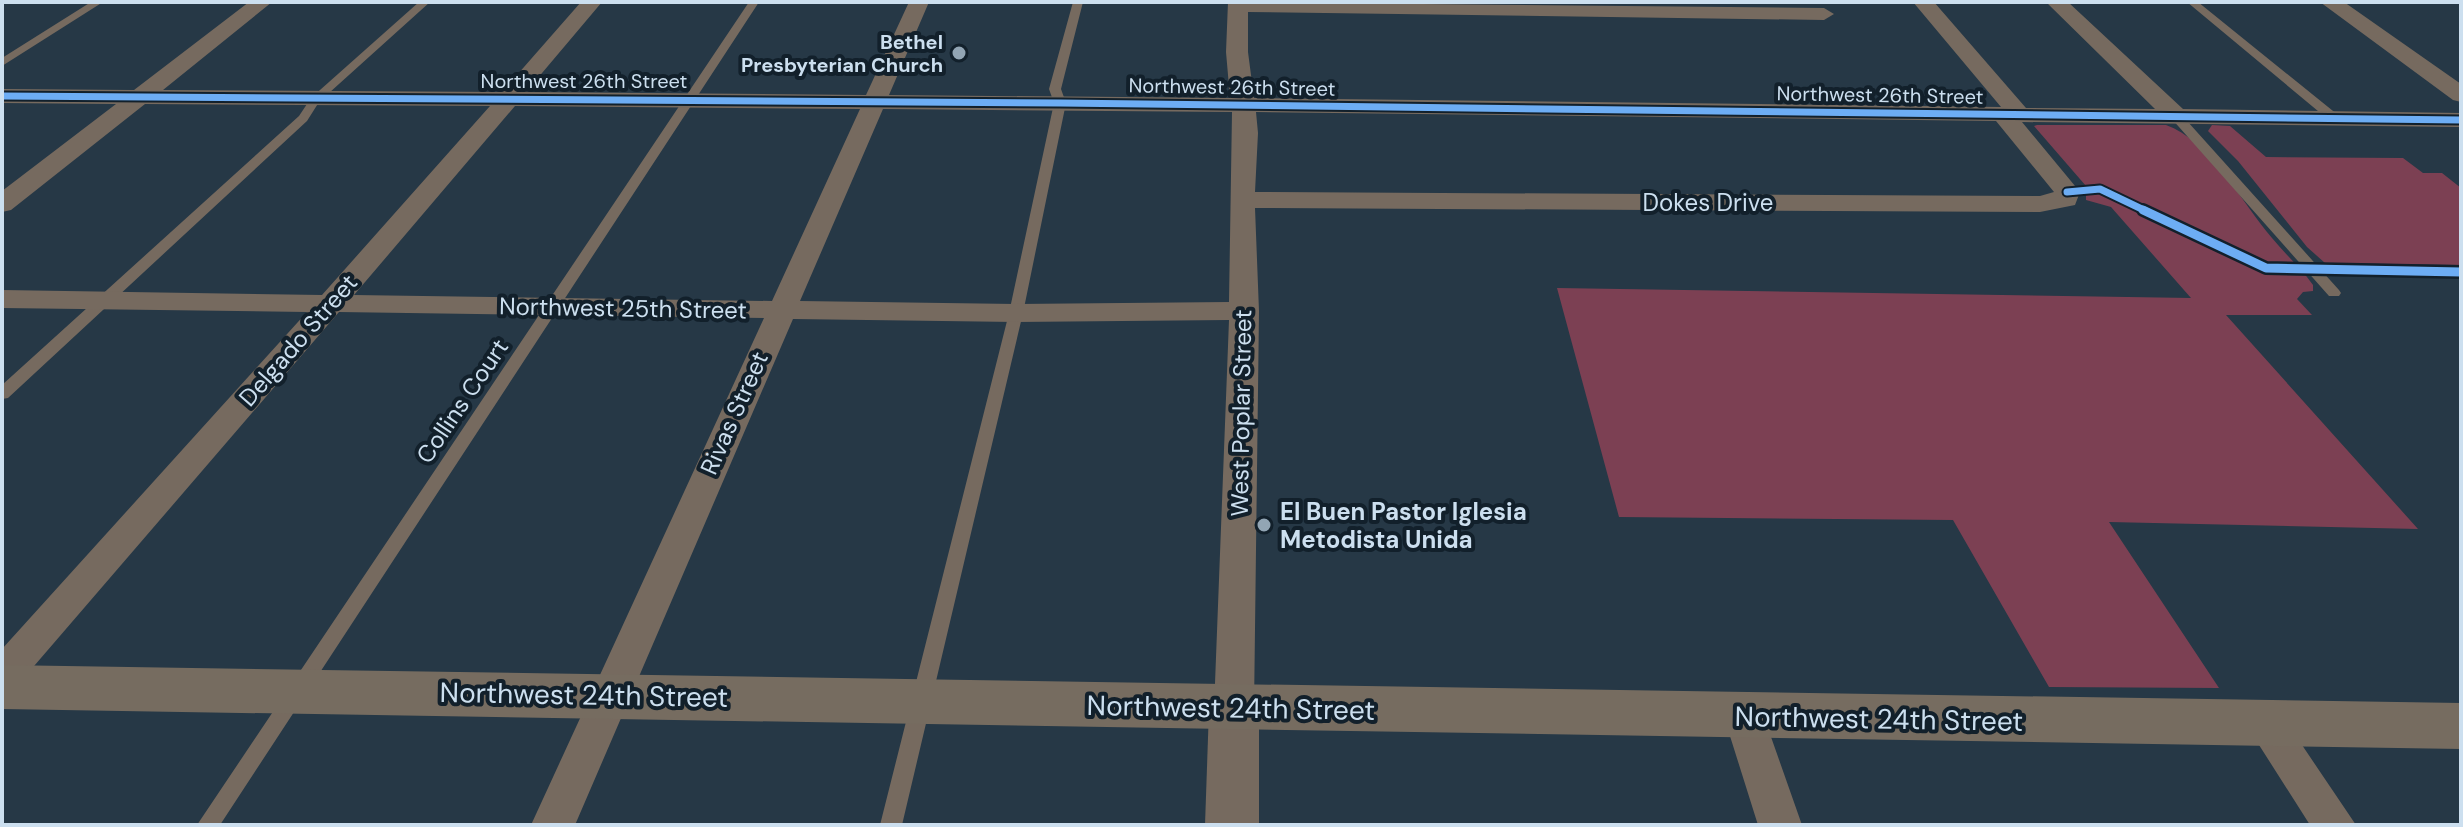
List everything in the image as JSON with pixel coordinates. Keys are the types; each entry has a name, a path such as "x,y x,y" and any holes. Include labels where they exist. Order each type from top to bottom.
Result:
{"main road":[{"name":"Northwest 24th Street","path":"2,687 612,695 1234,709 2461,726"}],"street":[{"path":"2,204 262,2"},
{"name":"Delgado Street","path":"2,676 592,2"},
{"name":"Rivas Street","path":"553,825 779,310 919,2"},
{"path":"1923,2 2012,115"},
{"path":"2056,2 2175,115"},
{"path":"2330,2 2461,95"},
{"path":"1238,4 1819,8"},
{"name":"West Poplar Street","path":"1232,825 1244,311 1242,200 1246,133 1237,52 1238,4"},
{"name":"Northwest 26th Street","path":"2,96 1060,103 2461,120"},
{"name":"Dokes Drive","path":"1242,200 2040,204 2066,199 2067,192 2061,182 2012,115"},
{"name":"Northwest 25th Street","path":"2,299 1016,313 1244,311"},
{"path":"1744,717 1780,825"},
{"path":"2265,723 2334,825"}],"lane":[{"path":"2,63 98,2"},
{"path":"2,394 303,118 315,100 425,2"},
{"name":"Collins Court","path":"208,825 754,2"},
{"path":"891,825 1016,313 1060,103 1055,89 1078,2"},
{"path":"2192,2 2334,118"},
{"path":"2175,115 2334,293"}],"shaded area":[{"path":"2166,125 2181,132 2210,158 2313,285 2313,291 2303,292 2297,299 2312,315 2226,315 2418,529 2109,522 2219,688 2049,687 1953,520 1619,517 1557,288 2191,298 2111,207 2086,200 2086,186 2034,126"},
{"path":"2212,125 2230,126 2266,157 2403,158 2423,173 2442,173 2461,188 2461,265 2325,263 2307,247 2238,161 2208,131"}],"cycle path":[{"path":"2,96 1060,103 2461,120"},
{"path":"2067,192 2100,189 2266,268 2461,272"}],"place":[{"name":"Bethel Presbyterian Church","path":"959,53"},
{"name":"El Buen Pastor Iglesia Metodista Unida","path":"1264,525"}]}
